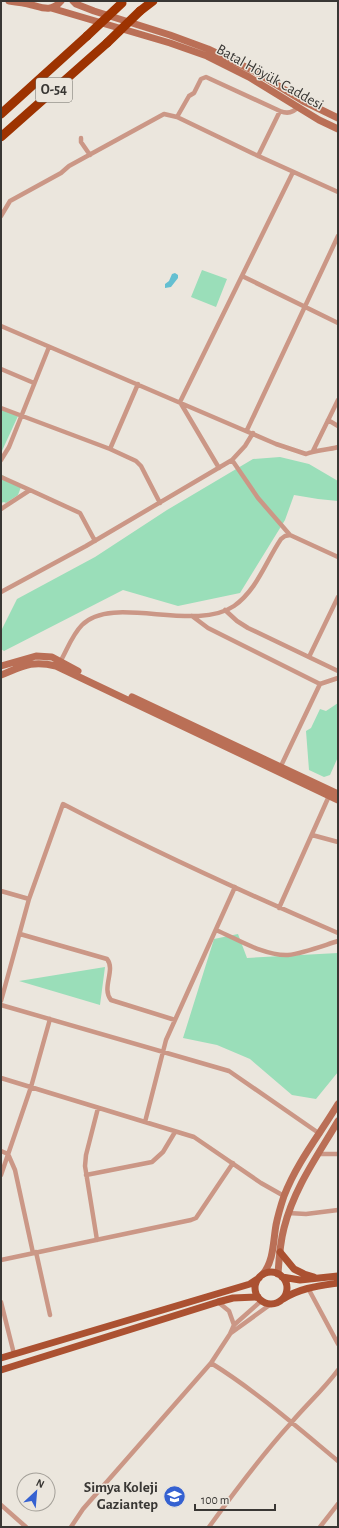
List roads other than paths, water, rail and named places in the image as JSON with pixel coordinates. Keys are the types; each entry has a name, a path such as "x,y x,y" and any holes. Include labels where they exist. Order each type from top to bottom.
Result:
{"highway":[{"name":"O-54","path":"1,137 107,43 140,11 153,1"},
{"name":"O-54","path":"1,114 124,2"}],"main road":[{"path":"280,1252 294,1269 316,1278"},
{"path":"1,1358 250,1284 268,1272 300,1280 338,1276"},
{"path":"280,1275 285,1281 286,1292 281,1300"},
{"path":"260,1299 255,1287 261,1276"},
{"path":"1,1370 233,1298 260,1299 271,1304 295,1292 308,1288 338,1283"}],"street":[{"name":"Batal Höyük Caddesi","path":"9,1 51,8 207,56 249,77 319,120 338,129"},
{"path":"32,1 40,7"},
{"path":"51,8 56,6 61,1"},
{"name":"Batal Höyük Caddesi","path":"73,1 76,4 94,11 170,35 208,49 254,71 303,101 338,118"},
{"path":"177,117 189,96 194,93 201,79 206,77 280,111 290,113 298,106"},
{"path":"258,156 280,111"},
{"path":"1,216 10,201 164,114 177,117 338,192"},
{"path":"81,138 81,142 90,156"},
{"path":"180,402 293,172"},
{"path":"247,430 338,236"},
{"path":"242,276 338,323"},
{"path":"1,326 247,430 276,444 306,454 313,451 323,451 338,447"},
{"path":"1,460 9,447 23,415 49,347"},
{"path":"1,369 34,383"},
{"path":"110,449 138,384"},
{"path":"313,451 338,400"},
{"path":"180,402 219,468"},
{"path":"1,408 110,449 136,461 141,466 160,503"},
{"path":"328,420 338,426"},
{"path":"1,592 95,541 232,460 245,446 253,433"},
{"path":"232,460 258,498 290,535 338,557"},
{"path":"1,477 80,513 95,541"},
{"path":"1,509 30,490"},
{"path":"60,662 72,639 81,626 93,616 110,612 192,616 215,614 234,606 248,593 281,539 290,535"},
{"path":"309,657 338,597"},
{"path":"225,610 237,621 248,628 338,671"},
{"path":"192,616 208,628 320,684 338,678"},
{"path":"1,666 36,656 52,657 338,800"},
{"path":"1,675 27,664 42,663 56,666 279,770 338,794"},
{"path":"279,770 320,684"},
{"path":"279,908 329,796"},
{"path":"1,1001 29,899 63,804 279,908 338,933"},
{"path":"312,835 338,842"},
{"path":"145,1122 166,1040 235,887"},
{"path":"1,891 29,899"},
{"path":"216,930 264,951 276,954 294,954 338,941"},
{"path":"20,934 107,959 110,965 107,993 111,1000 175,1020"},
{"path":"1,1005 228,1071 320,1134"},
{"path":"1,1175 31,1087 50,1019"},
{"path":"1,1078 194,1137 261,1183 284,1196"},
{"path":"261,1276 268,1268 271,1261 276,1225 284,1196 300,1163 338,1104"},
{"path":"97,1240 86,1175 86,1155 98,1108"},
{"path":"280,1275 280,1252 284,1227 288,1214 302,1180 338,1120"},
{"path":"86,1175 152,1162 160,1155 175,1132"},
{"path":"1,1151 8,1154 15,1170 50,1315"},
{"path":"318,1154 338,1154"},
{"path":"1,1260 196,1218 233,1163"},
{"path":"288,1214 306,1214 338,1210"},
{"path":"308,1288 338,1344"},
{"path":"71,1527 97,1492 211,1363 230,1334 234,1325 260,1299"},
{"path":"1,1302 14,1354"},
{"path":"218,1302 229,1311 234,1325"},
{"path":"230,1334 271,1304"},
{"path":"211,1363 291,1422 338,1461"},
{"path":"209,1527 250,1471 291,1422 331,1380 338,1370"},
{"path":"320,1527 338,1504"},
{"path":"1,1505 26,1527"}],"water":[{"path":"175,273 178,275 178,278 171,287 165,288 165,284 169,281 172,274"}],"place":[{"name":"Simya Koleji Gaziantep","path":"174,1496"}]}
